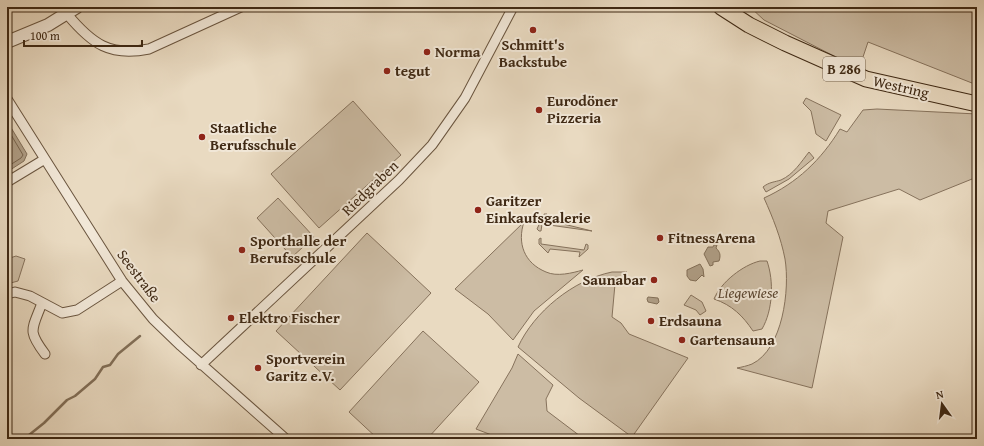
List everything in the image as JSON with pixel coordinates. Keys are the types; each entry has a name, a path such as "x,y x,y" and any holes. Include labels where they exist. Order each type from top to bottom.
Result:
{"main road":[{"name":"Westring","path":"721,7 785,43 866,79 977,104"}],"street":[{"path":"7,42 48,25 72,11 78,28 95,42 114,51 134,52 149,49 241,7"},
{"name":"Riedgraben","path":"201,365 399,180 429,149 440,136 465,98 513,7"},
{"name":"Seestraße","path":"7,99 122,280 153,319 201,365 286,439"},
{"path":"7,182 45,159"},
{"path":"7,294 15,292 30,296 62,313 77,310 122,280"},
{"path":"42,303 32,330 34,339 45,354"}],"green space":[{"path":"750,7 977,7 977,85 868,42 859,69 764,20"},
{"path":"806,98 841,115 826,141 816,134 811,111 803,103"},
{"path":"353,101 401,155 319,228 271,174"},
{"path":"877,109 977,114 977,177 920,200 899,189 828,211 826,223 843,237 812,388 737,368 752,364 763,356 771,345 782,317 785,301 785,259 771,213 764,198 798,178 807,170 825,151 840,129 847,132 863,110"},
{"path":"809,152 814,158 789,179 766,192 763,187 765,185 781,180 790,174 797,168"},
{"path":"278,198 314,237 292,257 257,218"},
{"path":"544,214 547,214 547,220 592,231 542,224 541,231 539,231 537,229"},
{"path":"524,222 521,237 524,252 532,263 538,268 555,274 564,274 583,270 534,311 513,340 488,314 455,289"},
{"path":"367,233 431,293 340,390 276,331"},
{"path":"541,238 541,244 584,250 586,244 588,245 588,249 579,257 580,252 550,249 548,253 539,244 539,239"},
{"path":"16,256 25,259 18,281 7,284 7,259"},
{"name":"Liegewiese","path":"760,261 767,261 771,277 771,295 766,321 762,329 753,331 732,308 714,299 722,286 733,275 747,266"},
{"path":"612,272 627,272 615,284 612,317 621,323 629,334 688,358 632,437 579,398 518,347 534,322 556,299 583,282"},
{"name":"Liegewiese","path":"691,295 702,302 706,311 700,315 696,310 684,305"},
{"path":"423,331 479,382 427,439 378,439 349,412"},
{"path":"518,354 553,385 546,399 547,411 584,439 502,439 476,429 512,368"}],"water":[{"path":"7,121 27,154 24,161 7,172"},
{"path":"714,245 717,245 716,248 720,254 720,259 719,261 713,262 713,265 710,266 704,254 708,247 713,247"},
{"path":"700,264 703,269 704,277 702,275 696,281 690,280 687,276 687,270"},
{"path":"648,297 658,298 659,302 657,304 648,302"}],"waterway":[{"path":"24,439 44,423 67,400 75,396 95,379 103,367 110,365 118,354 140,336"}],"place":[{"name":"Schmitt's Backstube","path":"533,30"},
{"name":"Norma","path":"427,52"},
{"name":"tegut","path":"387,71"},
{"name":"Eurodöner Pizzeria","path":"539,110"},
{"name":"Staatliche Berufsschule","path":"202,137"},
{"name":"Garitzer Einkaufsgalerie","path":"478,210"},
{"name":"FitnessArena","path":"660,238"},
{"name":"Sporthalle der Berufsschule","path":"242,250"},
{"name":"Saunabar","path":"654,280"},
{"name":"Elektro Fischer","path":"231,318"},
{"name":"Erdsauna","path":"651,321"},
{"name":"Gartensauna","path":"682,340"},
{"name":"Sportverein Garitz e.V.","path":"258,368"}]}
